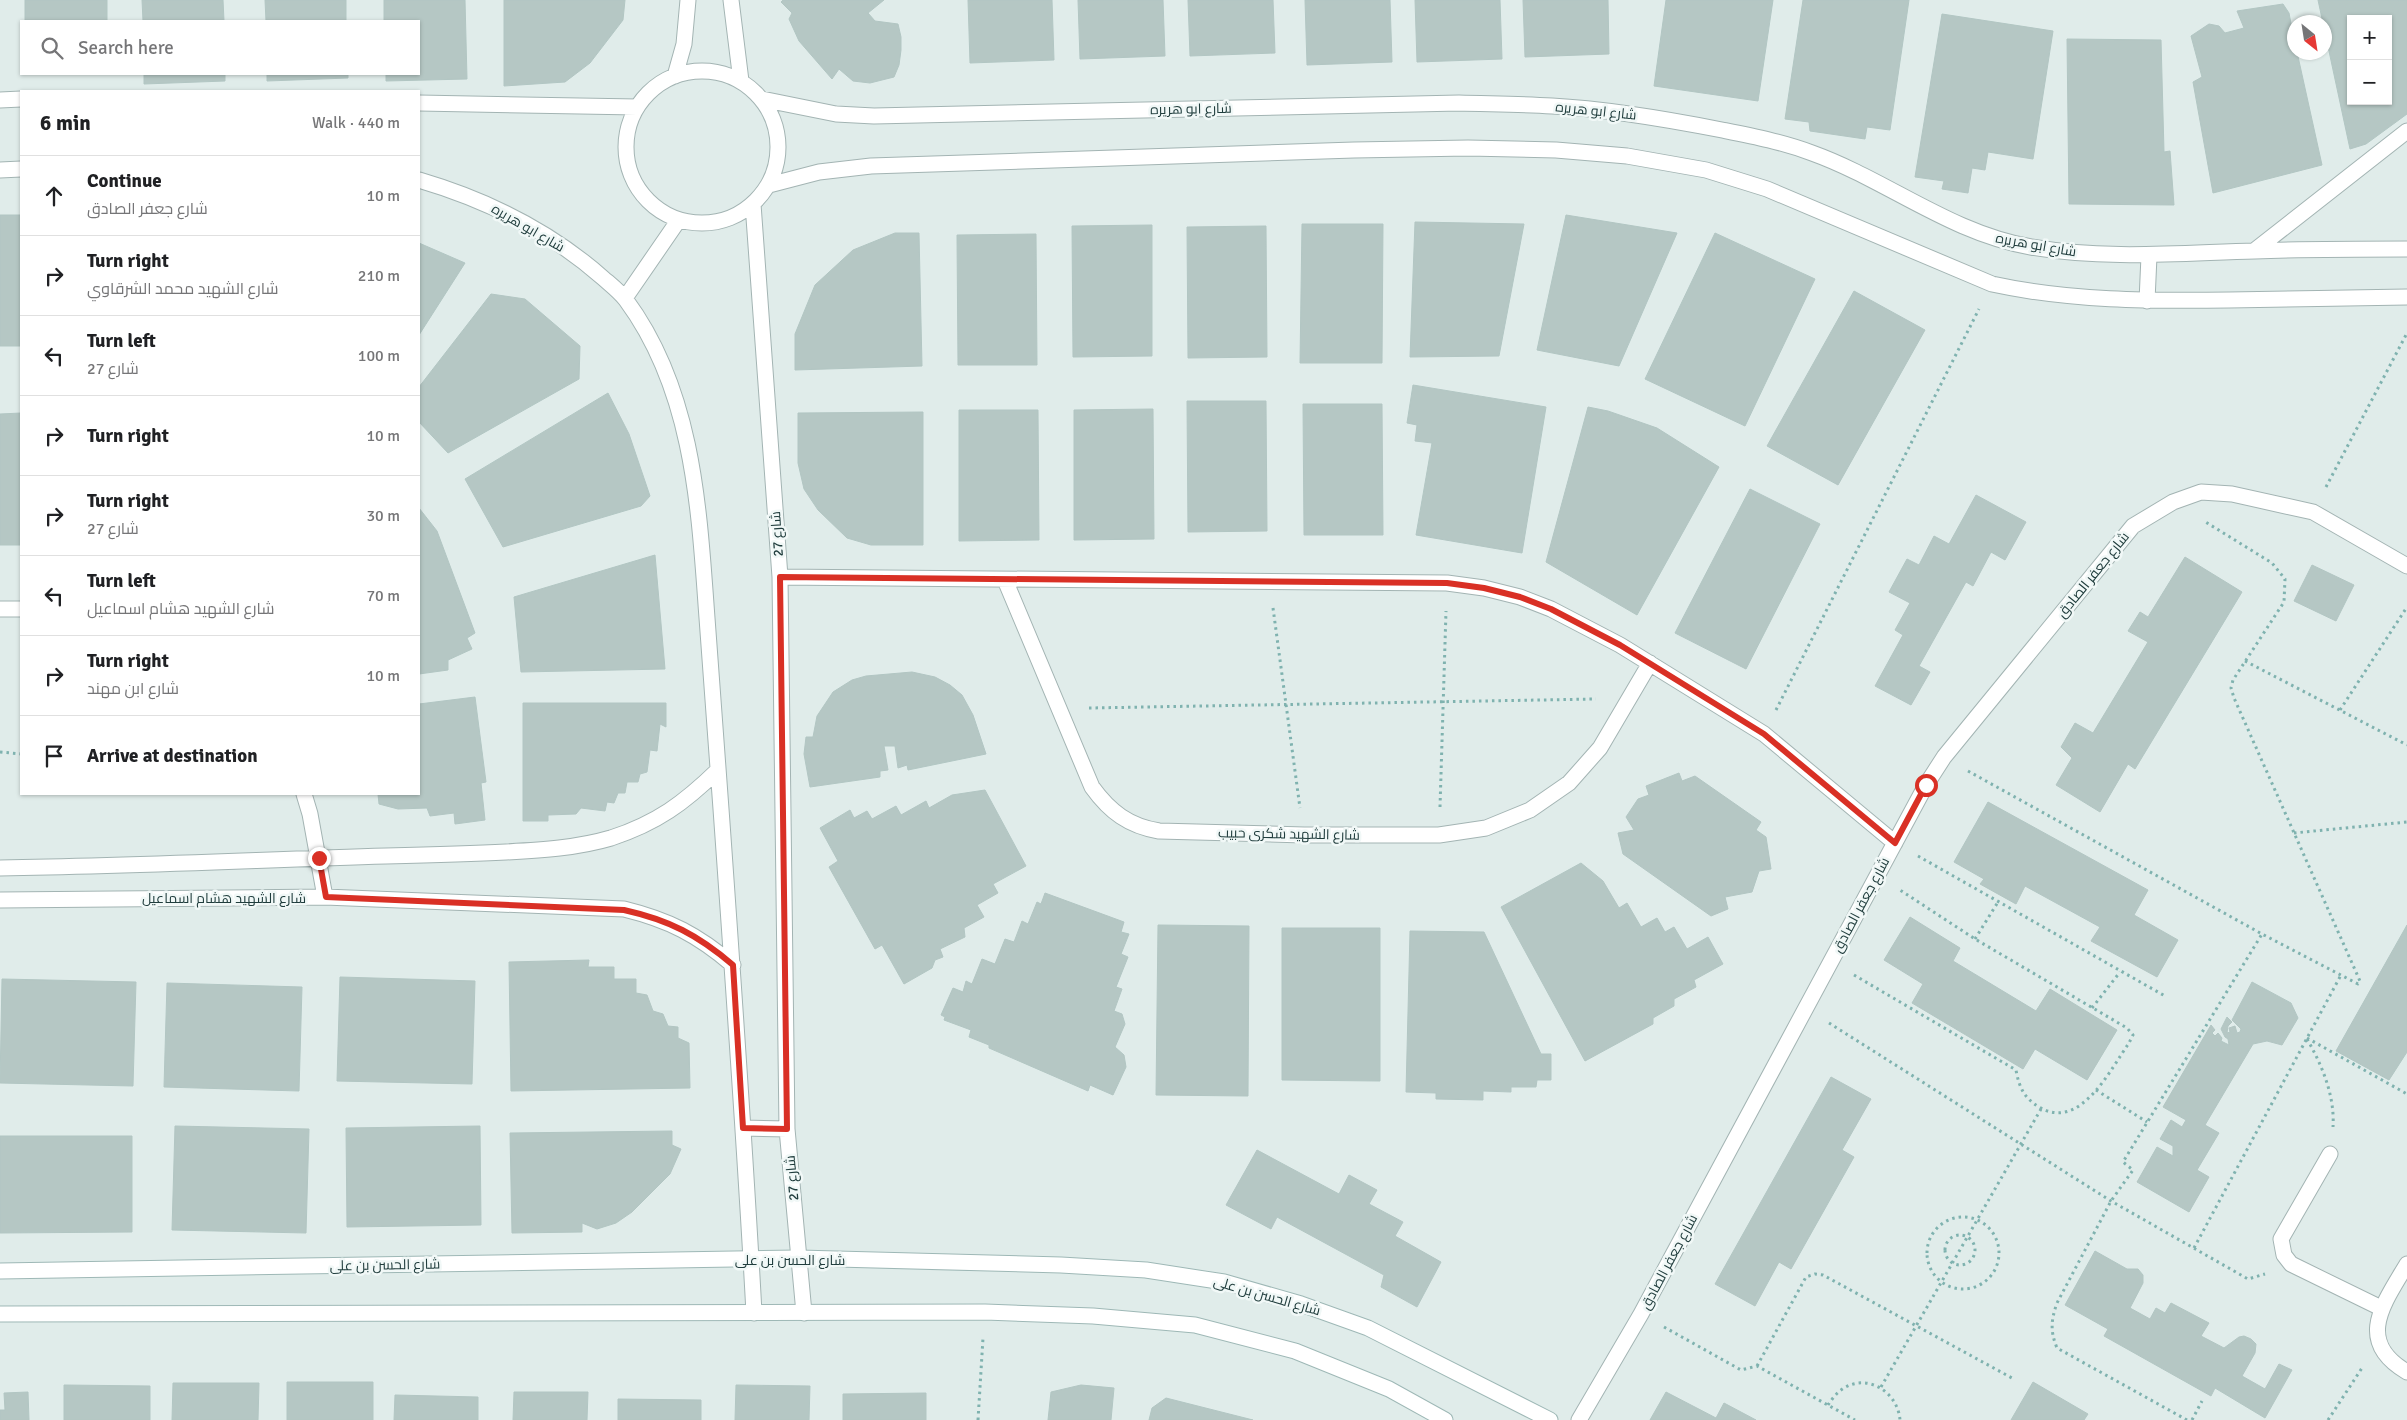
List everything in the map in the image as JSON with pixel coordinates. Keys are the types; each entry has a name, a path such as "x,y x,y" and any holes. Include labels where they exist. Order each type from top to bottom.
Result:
{"street":[{"path":"675,76 684,44 688,0"},
{"path":"732,0 740,81"},
{"path":"697,71 712,72 740,81 762,99 773,119 778,141 777,164 769,185 753,204 731,218 704,224 678,220 660,212 645,199 634,183 627,164 625,145 628,125 637,107 653,88 675,76 697,71"},
{"path":"0,100 20,99"},
{"name":"شارع ابو هريره","path":"762,99 836,114 874,116 1459,103 1554,106 1649,116 1757,137 1810,152 1862,175 1959,226 1996,239 2031,247 2087,254 2149,256 2254,251 2407,249"},
{"path":"420,103 637,107"},
{"path":"2254,251 2407,131"},
{"path":"769,185 819,172 871,166 1354,150 1468,148 1565,151 1627,156 1706,170 1768,189 1992,284 2059,296 2147,301 2407,297"},
{"path":"0,170 20,169"},
{"name":"شارع ابو هريره","path":"420,180 454,191 501,210 546,235 587,264 625,298"},
{"name":"شارع 27","path":"753,204 780,577 787,1129 804,1313"},
{"path":"678,220 625,298 661,359 682,415 700,529 733,965 754,1313"},
{"path":"2147,301 2149,256"},
{"name":"شارع جعفر الصادق","path":"1578,1420 1641,1314 1926,785 1944,757 2133,526 2173,502 2201,492 2232,494 2312,512 2407,566"},
{"path":"780,577 1270,583 1447,583 1484,588 1520,597 1551,609 1650,663 1764,734 1895,843"},
{"name":"شارع الشهيد شكرى حبيب","path":"1005,580 1092,787 1113,812 1127,822 1159,831 1304,835 1439,834 1486,828 1530,810 1569,783 1600,748 1650,663"},
{"path":"0,609 20,609"},
{"path":"0,868 161,865 472,853 575,847 611,838 651,822 687,799 718,770"},
{"path":"304,795 326,897"},
{"name":"شارع الشهيد هشام اسماعيل","path":"0,900 326,897 624,910 654,916 683,928 710,945 733,965"},
{"path":"743,1128 787,1129"},
{"path":"2330,1154 2281,1239 2284,1255 2291,1264 2381,1308"},
{"name":"شارع الحسن بن على","path":"0,1271 799,1258 1061,1265 1146,1270 1224,1282 1301,1304 1368,1328 1550,1420"},
{"path":"2407,1264 2381,1308 2377,1325 2379,1343 2384,1353 2392,1362 2407,1372"},
{"path":"0,1314 984,1312 1093,1316 1195,1325 1296,1351 1389,1389 1445,1420"}],"path":[{"path":"1764,734 1992,284"},
{"path":"2312,512 2407,333"},
{"path":"1944,757 2262,934 2358,984 2360,983 2231,688 2233,680 2284,602 2285,579 2272,563 2173,502"},
{"path":"1270,583 1304,835"},
{"path":"1439,834 1447,583"},
{"path":"2340,710 2407,607"},
{"path":"2245,661 2407,745"},
{"path":"1058,709 1286,703 1629,699"},
{"path":"0,752 20,754"},
{"path":"2294,833 2407,822"},
{"path":"1895,843 2165,996"},
{"path":"1831,961 2016,1070 2019,1086 2028,1100 2041,1109 2057,1112 2072,1110 2086,1102 2133,1035 2127,1028 1975,939 1876,875"},
{"path":"1975,939 1998,902"},
{"path":"2188,1420 2057,1348 2052,1335 2051,1318 2057,1303 2112,1201 2133,1170 2123,1162 2262,934"},
{"path":"2092,1008 2120,972"},
{"path":"2194,1248 2342,975"},
{"path":"1805,1008 2112,1201 2248,1279 2254,1279 2291,1264"},
{"path":"2307,1038 2407,1094"},
{"path":"2307,1038 2322,1065 2330,1094 2333,1124 2330,1154"},
{"path":"2096,1090 2147,1122"},
{"path":"1880,1387 2041,1109"},
{"path":"1963,1216 1978,1219 1990,1228 1998,1241 2000,1256 1995,1271 1985,1282 1971,1288 1955,1289 1941,1282 1931,1271 1926,1256 1928,1241 1936,1228 1948,1219 1963,1216"},
{"path":"1960,1235 1974,1242 1976,1250 1974,1258 1968,1264 1960,1266 1952,1264 1947,1258 1945,1250 1947,1243 1952,1237 1960,1235"},
{"path":"1757,1366 1806,1277 1815,1274 1823,1275 2012,1378"},
{"path":"978,1420 984,1312"},
{"path":"1641,1314 1741,1370 1757,1366 1855,1420"},
{"path":"2328,1420 2379,1343"},
{"path":"1828,1405 1844,1388 1856,1384 1869,1384 1880,1387 1892,1397 1899,1411 1900,1420"},
{"path":"2192,1420 2202,1401"}],"building":[{"path":"25,0 107,0 107,20 25,20"},
{"path":"142,0 223,0 224,20 143,20"},
{"path":"265,0 346,0 346,20 266,20"},
{"path":"384,0 465,0 467,79 386,81 386,75 420,75 420,20 384,20"},
{"path":"504,0 625,0 623,20 590,63 565,82 504,86"},
{"path":"783,0 884,0 868,13 875,21 898,24 901,50 899,65 894,77 870,83 853,81 839,69 832,79 799,41 789,19 792,13 781,2"},
{"path":"968,0 1052,0 1054,60 970,63"},
{"path":"1078,0 1163,0 1165,56 1080,59"},
{"path":"1188,0 1273,0 1275,53 1190,56"},
{"path":"1305,0 1390,0 1392,62 1307,65"},
{"path":"1415,0 1500,0 1502,59 1417,62"},
{"path":"1523,0 1608,0 1609,54 1525,57"},
{"path":"1666,0 1773,0 1758,101 1654,86"},
{"path":"1803,0 1909,0 1890,130 1867,127 1865,139 1810,131 1809,122 1785,119"},
{"path":"2318,0 2407,0 2407,114 2366,144 2350,149 2331,60 2332,15 2321,15"},
{"path":"2283,4 2289,13 2289,15 2287,15 2287,60 2299,60 2322,165 2213,193 2193,82 2202,77 2191,36 2209,24 2219,26 2225,33 2244,28 2237,11"},
{"path":"1942,14 2053,31 2033,159 1988,152 1985,170 1972,168 1968,193 1942,189 1944,181 1915,177"},
{"path":"2067,39 2161,40 2164,152 2170,151 2174,205 2069,204"},
{"path":"144,75 225,75 225,81 144,84"},
{"path":"267,75 348,75 348,78 267,81"},
{"path":"0,215 20,215 20,346 0,346"},
{"path":"1566,215 1677,233 1619,366 1537,350"},
{"path":"1415,222 1524,224 1499,356 1410,357"},
{"path":"1302,224 1383,224 1382,363 1300,363"},
{"path":"1152,225 1152,356 1073,357 1072,226"},
{"path":"1266,226 1267,357 1188,358 1187,227"},
{"path":"895,233 919,233 922,366 795,370 795,334 815,285 853,250"},
{"path":"1715,233 1815,279 1745,426 1645,379"},
{"path":"1036,234 1037,365 958,365 957,235"},
{"path":"420,243 465,263 420,333"},
{"path":"1854,291 1925,330 1838,485 1767,446"},
{"path":"491,294 525,299 580,346 579,379 448,453 420,423 420,386"},
{"path":"1413,385 1546,407 1522,553 1416,535 1432,443 1415,441 1417,425 1407,423"},
{"path":"608,393 629,434 650,496 641,506 503,547 465,479"},
{"path":"1187,401 1266,401 1267,531 1188,532"},
{"path":"1303,404 1382,404 1383,535 1304,535"},
{"path":"1588,407 1608,411 1657,428 1719,467 1637,615 1546,562"},
{"path":"1153,409 1154,539 1074,540 1074,410"},
{"path":"959,410 1038,410 1039,540 959,541"},
{"path":"923,412 923,545 871,545 847,538 818,510 804,489 798,463 798,413"},
{"path":"20,413 20,545 0,545 0,414"},
{"path":"1750,489 1820,524 1746,669 1675,633"},
{"path":"1976,495 2026,522 2005,560 1991,552 1973,586 1966,582 1919,666 1930,672 1911,705 1875,686 1903,635 1895,630 1910,603 1889,592 1907,559 1919,565 1934,536 1949,544"},
{"path":"420,509 437,531 475,633 467,638 472,649 448,660 448,670 420,674"},
{"path":"655,555 665,669 521,672 514,597"},
{"path":"2185,557 2242,592 2135,769 2128,764 2100,812 2056,785 2072,758 2061,747 2075,723 2093,733 2148,642 2128,631 2140,612 2148,617"},
{"path":"2312,565 2354,585 2336,621 2294,601"},
{"path":"912,672 935,677 950,685 962,695 973,715 986,754 908,770 907,765 898,768 895,746 884,746 888,770 880,771 880,777 810,787 804,754 806,737 813,737 817,716 833,692 852,680 866,676"},
{"path":"475,697 486,782 481,783 485,820 455,824 454,813 430,816 427,808 398,809 379,804 378,795 420,795 420,704"},
{"path":"523,703 666,703 666,727 660,724 657,751 650,750 647,772 640,774 638,782 627,782 625,793 618,793 614,803 607,802 605,811 581,808 576,814 548,815 548,821 523,821"},
{"path":"1679,773 1682,781 1695,776 1761,822 1756,830 1766,837 1771,869 1759,871 1752,892 1725,897 1728,909 1711,916 1623,854 1618,833 1634,830 1626,817 1638,799 1649,795 1646,786"},
{"path":"985,790 1026,866 993,884 998,893 977,905 984,917 964,928 965,937 940,949 943,957 935,960 932,968 904,984 882,945 875,949 829,867 838,861 820,828 850,810 854,818 867,811 872,819 896,806 901,815 926,801 929,808 952,795"},
{"path":"1988,802 2148,890 2134,915 2178,940 2157,977 2091,941 2100,927 2025,886 2016,904 1980,884 1984,879 1954,862"},
{"path":"1581,863 1603,881 1619,908 1627,903 1641,927 1657,918 1665,932 1674,927 1687,949 1708,937 1723,964 1694,980 1696,987 1674,999 1674,1006 1653,1018 1653,1024 1585,1061 1501,907"},
{"path":"1045,893 1124,922 1121,932 1129,934 1121,954 1128,957 1116,987 1122,989 1114,1011 1122,1014 1125,1024 1115,1047 1124,1055 1126,1067 1113,1095 1090,1085 1088,1091 989,1048 989,1045 969,1037 971,1030 944,1020 945,1017 941,1015 953,988 963,992 966,981 972,984 982,959 995,964 1005,939 1014,942 1022,921 1028,924 1037,902 1041,904"},
{"path":"1910,917 1960,948 1953,961 2036,1011 2050,989 2117,1030 2087,1080 2035,1049 2023,1069 1912,1003 1923,984 1884,960"},
{"path":"1158,925 1249,926 1248,1096 1156,1095"},
{"path":"2407,925 2407,1052 2389,1080 2336,1051"},
{"path":"1282,928 1380,928 1380,1081 1282,1080"},
{"path":"1410,931 1484,932 1541,1054 1551,1054 1551,1080 1537,1080 1536,1087 1511,1087 1511,1092 1483,1091 1483,1100 1436,1099 1436,1093 1406,1092"},
{"path":"589,960 588,967 614,967 614,979 636,979 636,993 647,995 653,1011 663,1014 668,1026 678,1027 678,1038 689,1043 690,1088 511,1091 509,962"},
{"path":"340,977 475,981 472,1084 337,1081"},
{"path":"2,979 136,982 133,1086 0,1083"},
{"path":"2252,982 2291,1003 2298,1018 2282,1045 2267,1041 2253,1044 2205,1125 2219,1133 2197,1170 2209,1177 2189,1212 2137,1182 2157,1147 2173,1156 2173,1146 2160,1139 2171,1120 2182,1127 2186,1120 2163,1107 2211,1025 2215,1030 2212,1033 2215,1036 2218,1033 2222,1038 2221,1041 2229,1045 2228,1039 2221,1029 2227,1017 2232,1022 2228,1026 2227,1033 2230,1032 2229,1028 2235,1026 2237,1033 2240,1032 2241,1029 2232,1020"},
{"path":"167,983 302,987 299,1091 164,1087"},
{"path":"1831,1077 1871,1099 1842,1150 1854,1157 1791,1269 1779,1262 1755,1306 1715,1284"},
{"path":"175,1126 309,1129 306,1233 172,1230"},
{"path":"480,1126 481,1225 347,1227 346,1128"},
{"path":"672,1131 672,1145 681,1149 670,1174 632,1212 616,1223 597,1229 582,1223 582,1232 512,1233 510,1133"},
{"path":"0,1136 132,1136 132,1232 0,1233"},
{"path":"1257,1150 1339,1194 1349,1175 1377,1190 1369,1204 1403,1222 1395,1236 1441,1262 1417,1307 1381,1287 1384,1275 1277,1217 1271,1229 1226,1205"},
{"path":"2095,1251 2127,1269 2138,1269 2143,1275 2143,1283 2130,1308 2150,1319 2156,1308 2165,1313 2171,1303 2209,1323 2201,1336 2224,1348 2239,1337 2244,1336 2251,1339 2256,1344 2255,1353 2242,1376 2265,1389 2279,1364 2292,1370 2265,1418 2215,1388 2211,1396 2104,1336 2108,1329 2065,1305"},
{"path":"287,1382 373,1382 373,1420 287,1420"},
{"path":"2033,1382 2088,1414 2084,1420 2011,1420"},
{"path":"173,1383 259,1383 258,1420 172,1420"},
{"path":"64,1385 150,1386 150,1420 64,1420"},
{"path":"736,1385 810,1386 809,1420 735,1420"},
{"path":"1081,1385 1114,1388 1111,1420 1048,1420 1051,1392"},
{"path":"28,1392 29,1420 0,1420 0,1410 5,1410 4,1393"},
{"path":"514,1392 588,1392 587,1420 513,1420"},
{"path":"1666,1392 1716,1418 1724,1403 1756,1420 1650,1420"},
{"path":"926,1393 926,1420 843,1420 843,1394"},
{"path":"395,1395 478,1397 478,1420 394,1420"},
{"path":"1166,1398 1253,1420 1149,1420 1152,1408"},
{"path":"618,1399 701,1400 701,1420 618,1420"}],"route":[{"path":"319,858 326,897 593,907 624,910 654,916 683,928 710,945 733,965 743,1128 787,1129 780,577 1270,583 1447,583 1484,588 1520,597 1551,609 1620,645 1764,734 1895,843 1926,785"}]}
